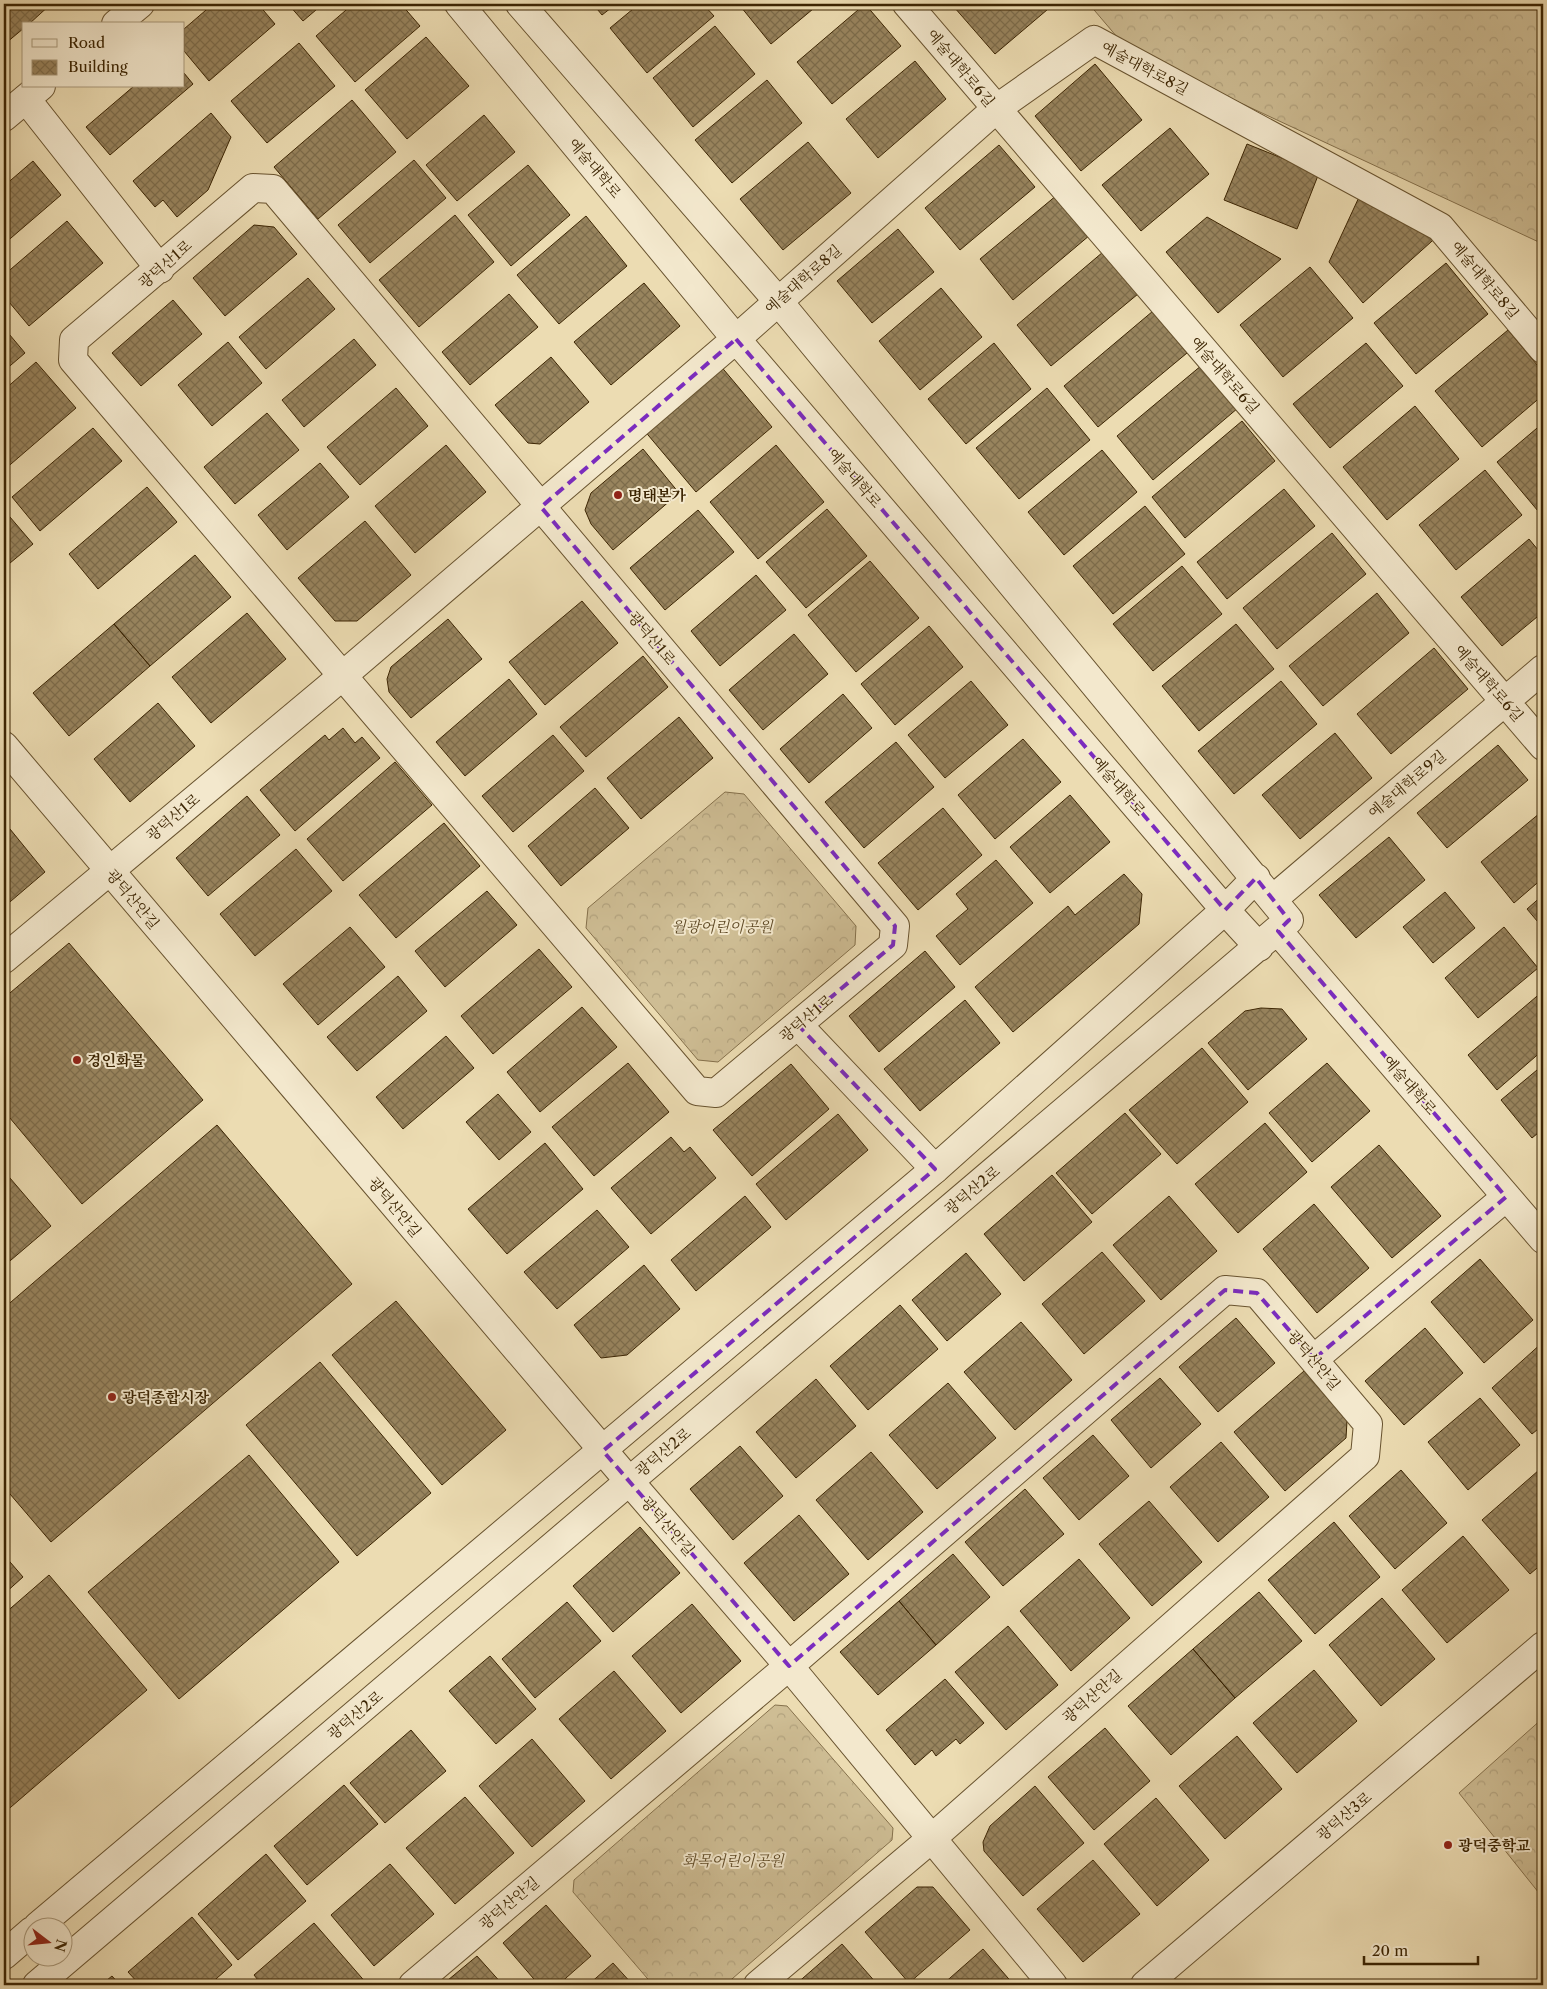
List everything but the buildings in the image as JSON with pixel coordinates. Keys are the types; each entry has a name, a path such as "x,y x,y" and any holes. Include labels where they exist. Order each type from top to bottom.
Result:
{"street":[{"path":"118,22 140,4"},
{"name":"예술대학로","path":"459,4 736,339 1225,910 1275,933 1543,1239"},
{"name":"예술대학로","path":"520,4 778,301 1264,888 1275,933"},
{"name":"예술대학로6길","path":"907,4 1543,746"},
{"name":"예술대학로8길","path":"736,339 996,109 1094,40 1440,227 1543,349"},
{"path":"4,117 33,92 160,269"},
{"name":"광덕산1로","path":"253,188 273,189 541,507 895,926 893,945 716,1093 697,1091 342,676 73,360 74,340 160,269 253,188"},
{"name":"광덕산1로","path":"4,959 342,676 736,339"},
{"name":"예술대학로9길","path":"1264,888 1543,669"},
{"name":"광덕산안길","path":"4,746 603,1451 789,1666 1054,1985"},
{"path":"50,1916 935,1169 1225,910 1264,888"},
{"name":"광덕산2로","path":"37,1985 1275,933"},
{"path":"798,1025 935,1169"},
{"path":"1314,1359 1506,1197"},
{"name":"광덕산안길","path":"413,1985 789,1666 1225,1290 1257,1293 1368,1424 1365,1456 931,1839 758,1985"},
{"name":"광덕산3로","path":"1145,1985 1543,1646"},
{"path":"4,1955 22,1940"}],"highlighted area":[{"path":"736,339 1225,910 1256,878 1289,920 1278,931 1506,1197 1314,1359 1257,1293 1225,1290 789,1666 603,1451 935,1169 798,1025 893,945 895,926 541,507"}],"green space":[{"path":"1089,4 1543,4 1543,244 1129,51"},
{"name":"월광어린이공원","path":"725,792 744,794 856,926 855,945 718,1062 698,1060 586,928 588,908"},
{"name":"화목어린이공원","path":"775,1705 787,1706 893,1828 892,1840 725,1985 653,1985 573,1892 574,1880"},
{"path":"1543,1718 1543,1898 1459,1793"}],"place":[{"name":"명태본가","path":"618,495"},
{"name":"경인화물","path":"77,1060"},
{"name":"광덕종합시장","path":"112,1397"},
{"name":"광덕중학교","path":"1448,1845"}]}
